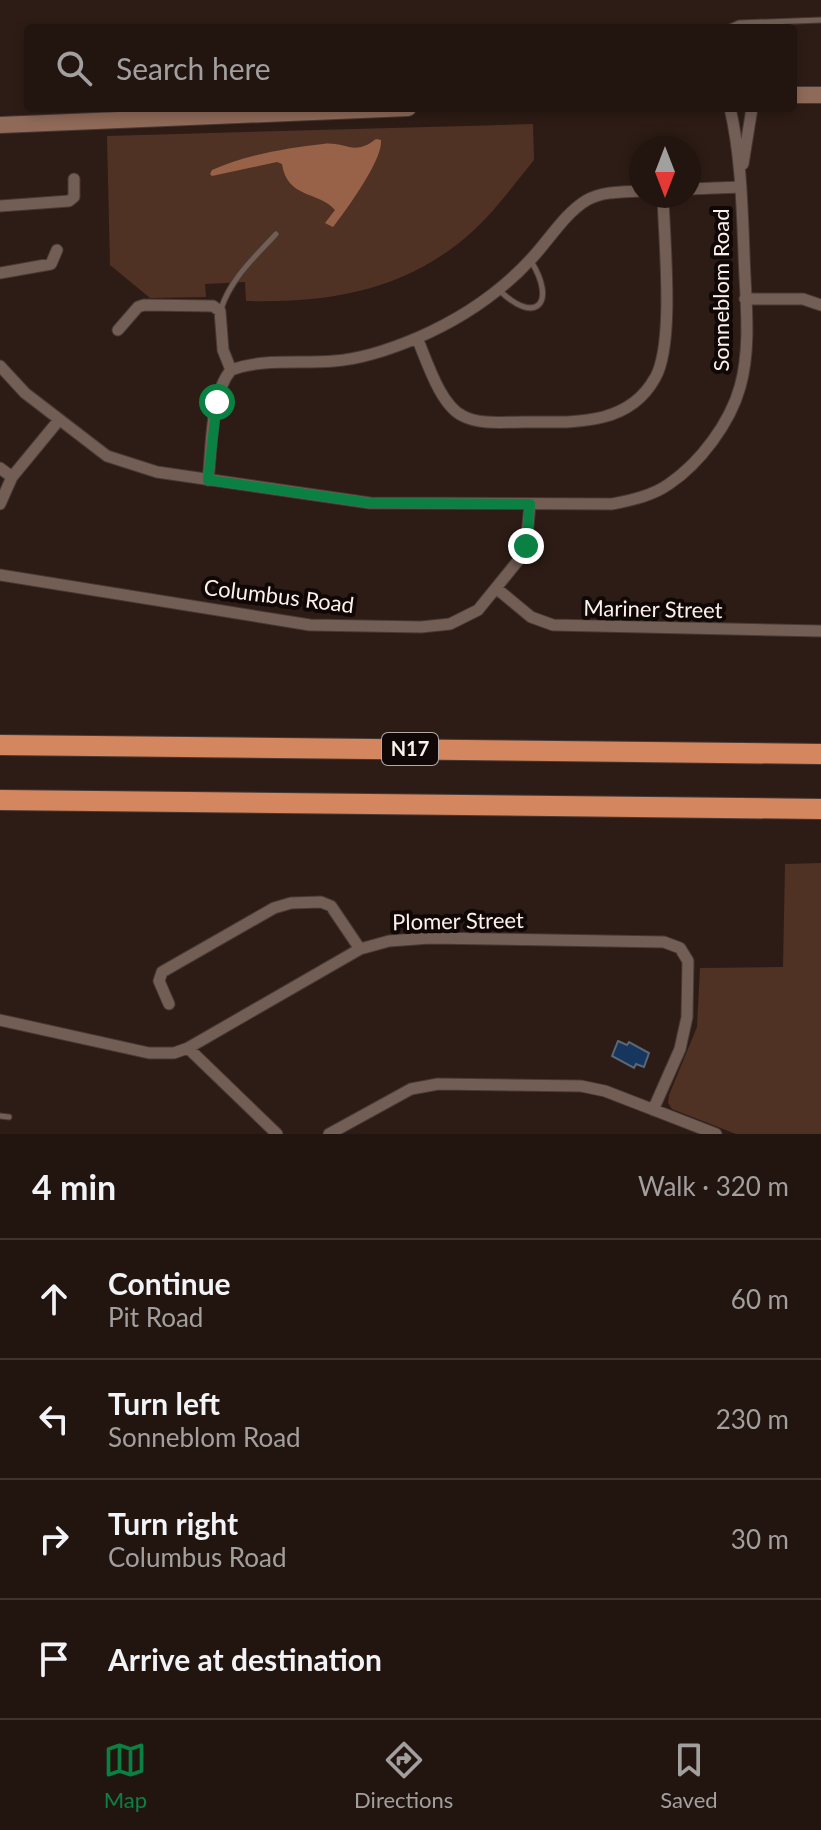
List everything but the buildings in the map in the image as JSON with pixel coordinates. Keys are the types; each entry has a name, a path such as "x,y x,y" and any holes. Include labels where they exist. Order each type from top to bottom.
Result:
{"highway":[{"name":"N17","path":"0,745 821,754"},
{"path":"0,800 821,809"}],"street":[{"path":"797,89 821,88"},
{"path":"797,95 821,95"},
{"path":"0,116 124,112"},
{"path":"0,125 312,112"},
{"name":"Sonneblom Road","path":"0,366 18,386 59,420 107,456 129,465 208,480 370,503 612,504 640,498 670,484 687,469 720,429 740,387 745,344 741,181 731,112"},
{"name":"Sonneblom Road","path":"741,181 751,112"},
{"path":"0,206 69,201 74,197 74,179"},
{"path":"701,187 741,181"},
{"path":"208,480 217,402 220,388 231,370 265,363 356,358 417,338 470,312 499,290 585,202 604,194 629,192"},
{"path":"417,338 446,400 463,416 496,422 580,423 611,416 640,398 656,376 664,349 663,208"},
{"path":"0,273 51,264 57,250"},
{"path":"745,299 803,299 821,305"},
{"path":"118,330 138,307 144,305 213,306 220,311 223,350 231,370"},
{"path":"0,504 12,477 59,420"},
{"path":"0,468 12,477"},
{"name":"Columbus Road","path":"0,575 284,621 363,627 450,624 478,610 517,562 526,546 530,504"},
{"name":"Mariner Street","path":"496,588 531,617 553,625 821,631"},
{"path":"169,1004 159,981 162,972 283,904 326,903 337,912 360,949"},
{"name":"Plomer Street","path":"0,1020 162,1054 188,1048 360,949 389,941 430,938 673,944 688,961 687,1017 680,1049 653,1110"},
{"path":"188,1048 277,1134"},
{"path":"329,1134 411,1089 438,1084 581,1086 605,1091 716,1134"}],"lane":[{"path":"737,24 821,20"},
{"path":"220,311 226,292 276,234"},
{"path":"499,290 521,307 538,305 543,299 544,289 530,260"},
{"path":"0,1116 9,1117"}],"shaded area":[{"path":"533,124 534,160 474,230 423,267 368,289 309,299 246,301 245,282 205,284 206,297 150,298 110,265 107,136"},
{"path":"376,139 381,140 376,160 363,185 333,227 325,223 335,210 290,183 282,164 277,162 210,174 212,170 238,160 266,153 323,144 355,148"},
{"path":"821,863 821,1134 736,1134 672,1109 668,1103 669,1095 697,1027 700,968 783,967 785,864"}],"route":[{"path":"217,402 208,480 370,503 530,504 526,546"}]}
